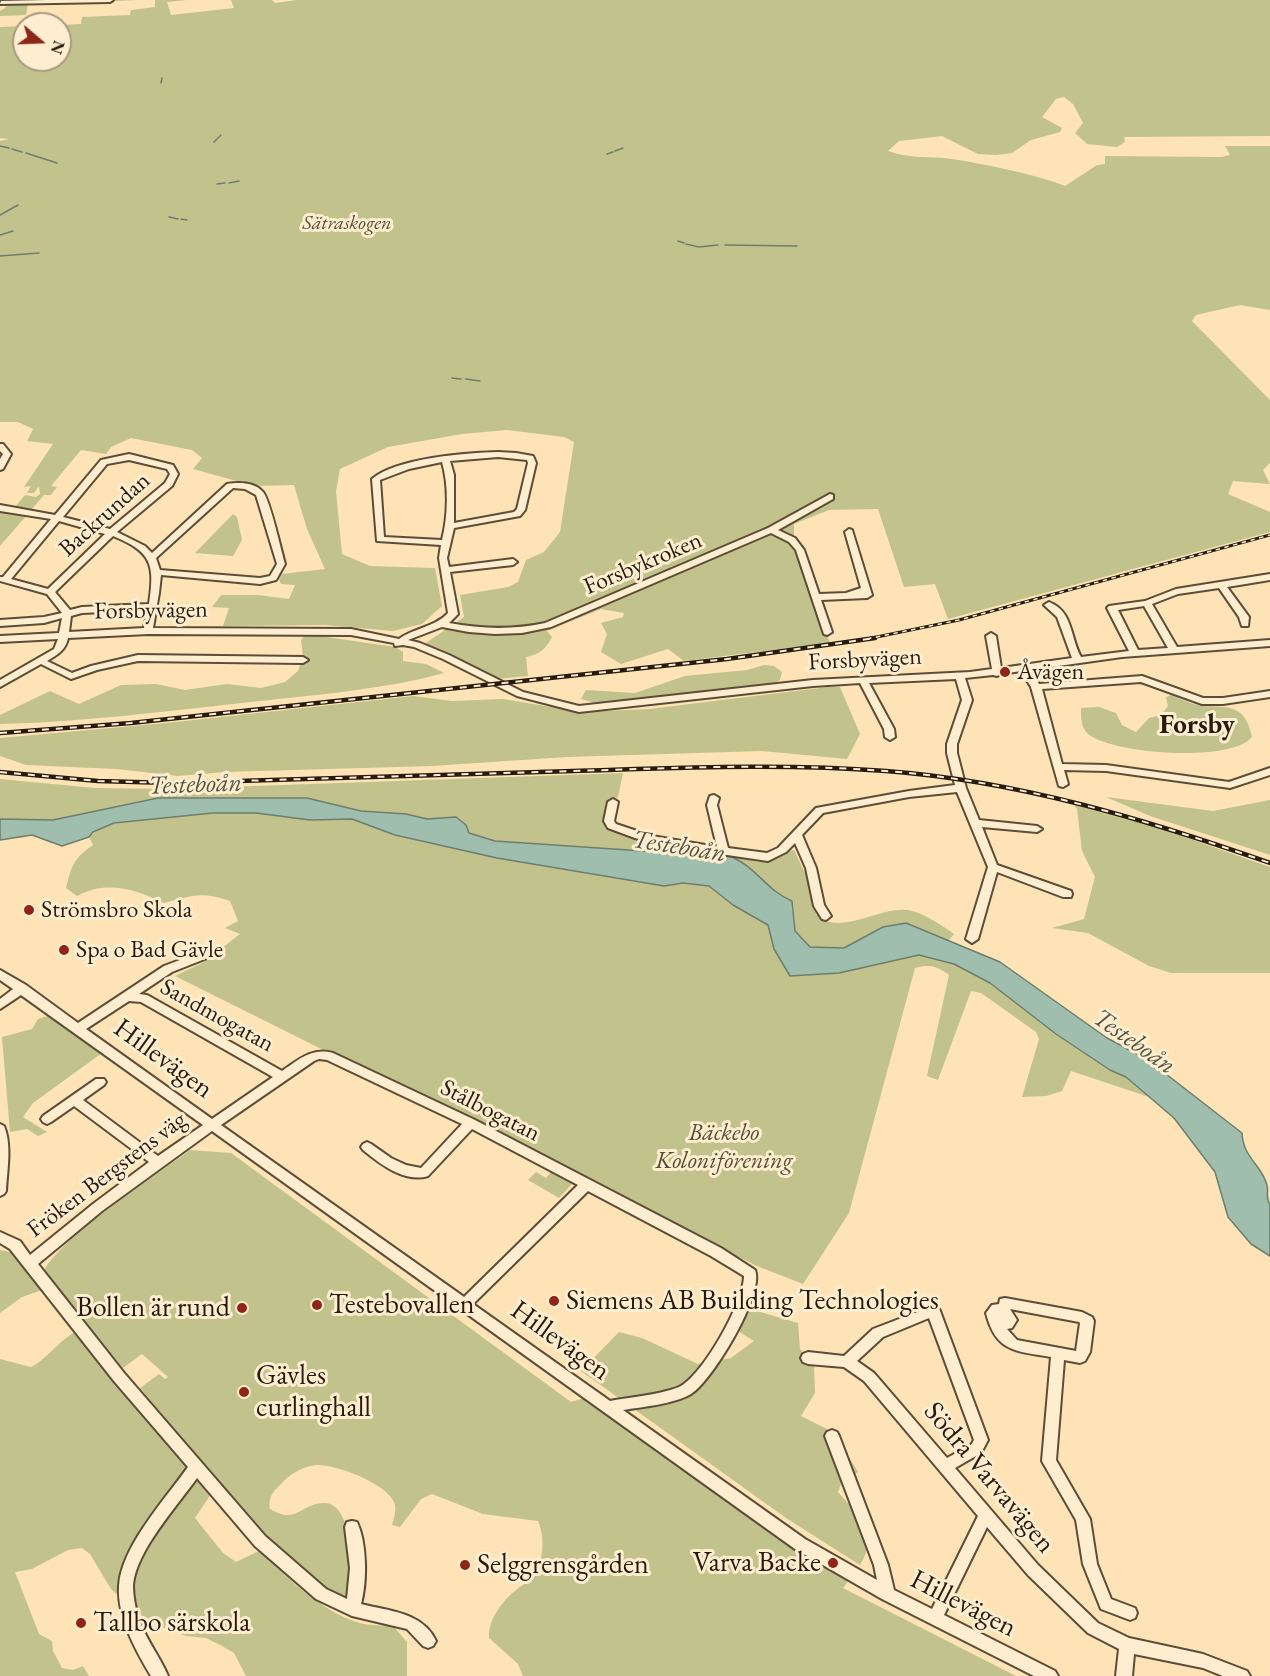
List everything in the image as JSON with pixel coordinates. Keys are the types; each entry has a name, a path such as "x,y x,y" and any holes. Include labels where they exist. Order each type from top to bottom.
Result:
{"street":[{"path":"1,2 110,0"},
{"path":"0,446 7,454 0,467"},
{"path":"446,543 380,539 375,484 379,476 402,468 485,454 527,457 532,463 517,514 450,526"},
{"name":"Backrundan","path":"3,580 98,466 109,460 129,457 170,467 174,474 169,484 112,532 50,592"},
{"path":"399,643 443,624 453,614 443,558 450,526 450,475 446,460"},
{"path":"152,557 230,486 247,487 257,490 260,494 280,564 273,578 260,581 157,572"},
{"name":"Forsbykroken","path":"443,624 477,630 514,631 548,625 771,530 830,497"},
{"path":"0,508 57,518 112,532 152,557 157,572 148,631"},
{"path":"771,530 792,540 800,550 818,597 827,632"},
{"path":"818,597 867,595 849,532"},
{"path":"446,570 513,562"},
{"path":"1135,653 1112,608 1147,603 1176,592 1270,577"},
{"path":"0,684 57,651 64,635 66,613 50,592 3,580"},
{"path":"1221,584 1244,616 1245,624"},
{"path":"1147,603 1174,650"},
{"path":"1050,605 1059,609 1064,617 1078,660"},
{"path":"0,623 44,620 66,613 151,607"},
{"name":"Forsbyvägen","path":"0,639 148,631 351,632 399,643 470,670 520,694 579,709 863,680 998,673 1135,653 1270,643"},
{"path":"991,636 998,673"},
{"path":"41,661 71,676 138,658 303,660"},
{"path":"1025,669 1036,687 1063,784"},
{"path":"960,676 967,700 952,744 952,753 961,788 977,823 985,852 993,867 1067,894"},
{"path":"1036,687 1142,679 1202,701 1223,701 1270,694"},
{"path":"863,680 889,729 890,737"},
{"path":"1058,767 1106,768 1230,785 1270,771"},
{"path":"613,802 609,821 612,826 624,832 688,847 768,857 782,850 820,810 901,795 961,788"},
{"path":"714,798 712,805 723,851"},
{"path":"977,823 1037,829"},
{"path":"797,836 811,868 819,906 826,916"},
{"path":"972,939 993,867"},
{"name":"Sandmogatan","path":"78,1029 168,969 201,956"},
{"name":"Hillevägen","path":"0,974 800,1544 887,1594 1050,1676"},
{"path":"0,1005 22,988"},
{"name":"Sandmogatan","path":"129,997 143,998 282,1077"},
{"name":"Stålbogatan","path":"212,1125 315,1056 329,1056 471,1123 742,1267 750,1276 750,1290 731,1331 716,1354 686,1389 609,1407"},
{"path":"47,1119 100,1082"},
{"path":"74,1100 158,1162"},
{"path":"367,1147 389,1163 415,1173 424,1173 471,1123"},
{"name":"Fröken Bergstens väg","path":"30,1263 58,1237 158,1162 212,1125"},
{"path":"0,1129 2,1163 0,1191"},
{"path":"465,1304 587,1184"},
{"path":"0,1237 15,1245 120,1377 273,1553 321,1594 352,1609 411,1623 428,1641"},
{"path":"998,1324 1005,1341 1014,1345 1080,1357 1083,1352 1087,1321 1082,1317 1005,1303"},
{"path":"808,1358 847,1362 878,1333 937,1309 981,1440 976,1449 946,1466"},
{"path":"1058,1354 1049,1461 1083,1519 1090,1564 1106,1604 1130,1613"},
{"name":"Södra Varvavägen","path":"847,1362 863,1372 880,1388 1033,1570 1100,1633 1127,1645 1203,1660 1242,1676"},
{"path":"832,1436 881,1565 887,1594"},
{"path":"160,1676 136,1635 126,1586 129,1570 153,1525 196,1467"},
{"path":"935,1619 986,1514"},
{"path":"352,1527 357,1557 357,1593 352,1609"},
{"path":"1124,1676 1127,1645"}],"green space":[{"path":"9,0 138,0 28,5 27,12 12,12 12,16 0,16 0,11 5,8"},
{"name":"Sätraskogen","path":"155,0 187,0 167,2 171,15 234,8 231,0 272,0 275,3 296,0 1270,0 1270,136 1124,137 1125,142 1117,147 1087,144 1075,133 1083,123 1073,104 1064,97 1056,99 1042,117 1062,128 1060,132 1031,140 1012,153 978,154 942,136 899,141 888,151 994,167 1039,177 1065,186 1097,165 1105,164 1105,156 1221,157 1230,155 1225,146 1270,146 1270,310 1240,305 1196,315 1192,321 1270,400 1270,463 1263,470 1270,484 1233,481 1228,494 1270,512 1270,532 948,619 935,584 904,587 878,509 829,510 794,524 794,547 830,643 684,661 668,649 621,664 601,652 607,634 601,623 623,617 624,613 601,609 547,631 552,637 547,645 539,653 526,657 528,676 497,679 467,663 423,645 464,617 460,595 508,587 518,582 526,560 544,552 560,532 574,442 564,437 507,430 462,434 388,447 340,469 336,491 342,554 370,566 435,568 442,606 422,624 393,631 325,625 223,626 229,608 212,607 221,595 258,595 289,599 295,585 281,584 279,579 282,574 325,569 307,529 294,485 255,486 193,469 202,458 192,450 131,438 111,447 106,454 81,450 51,486 57,487 51,495 44,495 31,510 15,507 25,495 36,497 40,494 39,486 34,493 27,493 31,486 24,487 53,444 27,441 33,429 18,422 0,422 0,141 9,139 0,138 0,27 12,26 12,72 72,72 72,24 81,24 82,17 130,15 131,10 155,7"},
{"path":"0,511 27,515 0,546"},
{"path":"233,514 237,517 242,540 233,556 195,553"},
{"path":"306,634 395,647 403,652 403,661 426,664 444,673 396,684 317,695 121,716 0,724 0,715 50,691 79,704 121,685 156,684 185,690 227,684 261,688 285,682 298,671 303,656 301,640"},
{"path":"764,665 774,666 782,672 780,680 769,686 599,704 581,699 586,690 635,693 685,676 747,670"},
{"path":"840,687 860,734 847,759 762,751 567,757 432,766 225,772 178,776 116,769 26,765 0,756 0,738 166,723 413,696 452,701 503,699 582,712 649,709"},
{"path":"1171,695 1187,702 1229,708 1241,713 1252,737 1240,745 1221,750 1171,753 1121,747 1101,741 1088,734 1083,726 1081,708 1099,707 1116,713 1122,725 1136,732 1149,718 1161,715 1168,706 1166,697"},
{"path":"623,773 618,797 606,802 605,821 610,829 652,841 724,853 760,862 770,861 794,850 807,877 816,914 826,921 849,922 888,912 912,911 928,917 954,934 948,941 906,923 882,927 844,948 810,947 795,931 793,901 768,887 732,857 495,841 469,833 456,817 427,819 406,814 361,811 307,798 158,798 53,820 0,819 0,779 95,788 169,789"},
{"path":"1106,797 1213,811 1270,800 1270,855 1150,816"},
{"path":"1074,805 1165,830 1270,867 1270,973 1171,973 1149,966 1088,933 1052,928 1084,919 1095,877 1082,851 1077,809"},
{"name":"Bäckebo Koloniförening","path":"215,813 256,813 310,820 352,819 395,835 497,858 664,886 683,883 709,886 733,905 768,925 774,949 839,973 919,955 954,964 990,983 1056,1034 1110,1070 1126,1077 1149,1097 1071,1071 1062,1091 1046,1096 1022,1097 1039,1039 1036,1032 981,993 971,991 938,1080 927,1076 949,975 933,967 915,968 849,1213 803,1284 757,1266 175,976 204,962 240,934 225,928 238,921 230,901 203,895 164,903 132,890 120,888 98,888 77,896 66,888 74,863 93,845 89,837 100,829 130,820"},
{"path":"51,1015 102,1053 33,1103 23,1117 47,1132 38,1136 27,1129 10,1132 2,1037 32,1029 38,1019"},
{"path":"190,1150 231,1153 571,1402 584,1398 806,1554 850,1579 843,1588 1016,1676 523,1676 518,1664 489,1638 489,1631 493,1618 501,1605 534,1575 537,1569 542,1548 542,1534 538,1521 483,1514 432,1494 421,1499 400,1527 392,1525 395,1505 381,1488 347,1471 316,1465 306,1467 287,1478 273,1493 270,1499 270,1509 286,1515 323,1503 333,1506 341,1514 349,1542 352,1574 351,1598 337,1598 266,1540 140,1388 159,1374 165,1379 168,1377 142,1354 123,1368 43,1273 52,1259 87,1226"},
{"path":"536,1172 546,1178 551,1172 572,1184 559,1198 528,1180"},
{"path":"0,1250 16,1253 43,1284 42,1290 22,1297 0,1313"},
{"path":"750,1309 798,1323 800,1349 814,1363 815,1393 801,1416 833,1432 858,1472 841,1484 838,1492 859,1517 867,1535 865,1555 860,1565 786,1518 581,1371 619,1332 642,1338 698,1364 731,1358 754,1341 738,1331"},
{"path":"78,1331 183,1462 213,1491 195,1518 223,1553 236,1562 261,1550 294,1583 332,1611 364,1624 393,1626 407,1642 407,1676 246,1676 234,1653 222,1646 206,1638 186,1636 161,1627 142,1616 111,1589 90,1554 82,1548 68,1550 32,1569 15,1572 39,1634 52,1641 53,1651 62,1668 73,1670 83,1666 89,1676 0,1676 0,1359 31,1367"}],"shaded area":[{"path":"158,798 307,798 361,811 406,814 427,819 456,817 466,825 469,833 495,841 732,857 748,867 783,897 792,901 795,931 810,947 844,948 883,927 906,923 1000,962 1107,1038 1148,1060 1242,1133 1246,1149 1267,1185 1270,1204 1270,1256 1251,1244 1228,1217 1215,1172 1174,1118 1126,1077 1110,1070 1056,1034 990,983 954,964 919,955 839,973 790,976 774,949 768,925 733,905 709,886 683,883 664,886 497,858 395,835 352,819 310,820 256,813 213,813 114,823 93,832 89,837 62,846 32,835 0,840 0,819 53,820"}],"waterway":[{"path":"161,83 162,78"},
{"path":"218,138 221,135"},
{"path":"214,142 217,139"},
{"path":"0,146 9,148"},
{"path":"615,151 623,148"},
{"path":"12,149 22,152"},
{"path":"607,154 613,152"},
{"path":"26,153 57,163"},
{"path":"229,183 239,181"},
{"path":"217,184 225,183"},
{"path":"0,215 18,205"},
{"path":"169,217 178,219"},
{"path":"181,219 187,220"},
{"path":"0,235 13,231"},
{"path":"678,241 684,243"},
{"path":"686,244 699,247 718,245"},
{"path":"725,245 797,246"},
{"path":"0,256 39,253"},
{"path":"452,378 461,379"},
{"path":"466,379 480,381"}],"railway":[{"path":"867,639 959,620 1270,535"},
{"path":"0,733 131,723 727,659 875,638"},
{"path":"0,772 98,781 171,783 729,767 807,767 886,771 984,783 1081,804 1176,831 1270,863"}],"place":[{"name":"Åvägen","path":"1005,672"},
{"name":"Strömsbro Skola","path":"29,910"},
{"name":"Spa o Bad Gävle","path":"64,950"},
{"name":"Siemens AB Building Technologies","path":"554,1301"},
{"name":"Testebovallen","path":"317,1305"},
{"name":"Bollen är rund","path":"242,1308"},
{"name":"Gävles curlinghall","path":"244,1392"},
{"name":"Varva Backe","path":"833,1563"},
{"name":"Selggrensgården","path":"465,1565"},
{"name":"Tallbo särskola","path":"81,1623"}],"district":[{"name":"Forsby","path":"1197,726"}],"water label":[{"name":"Testeboån","path":"195,785"},
{"name":"Testeboån","path":"679,847"},
{"name":"Testeboån","path":"1134,1042"}]}
